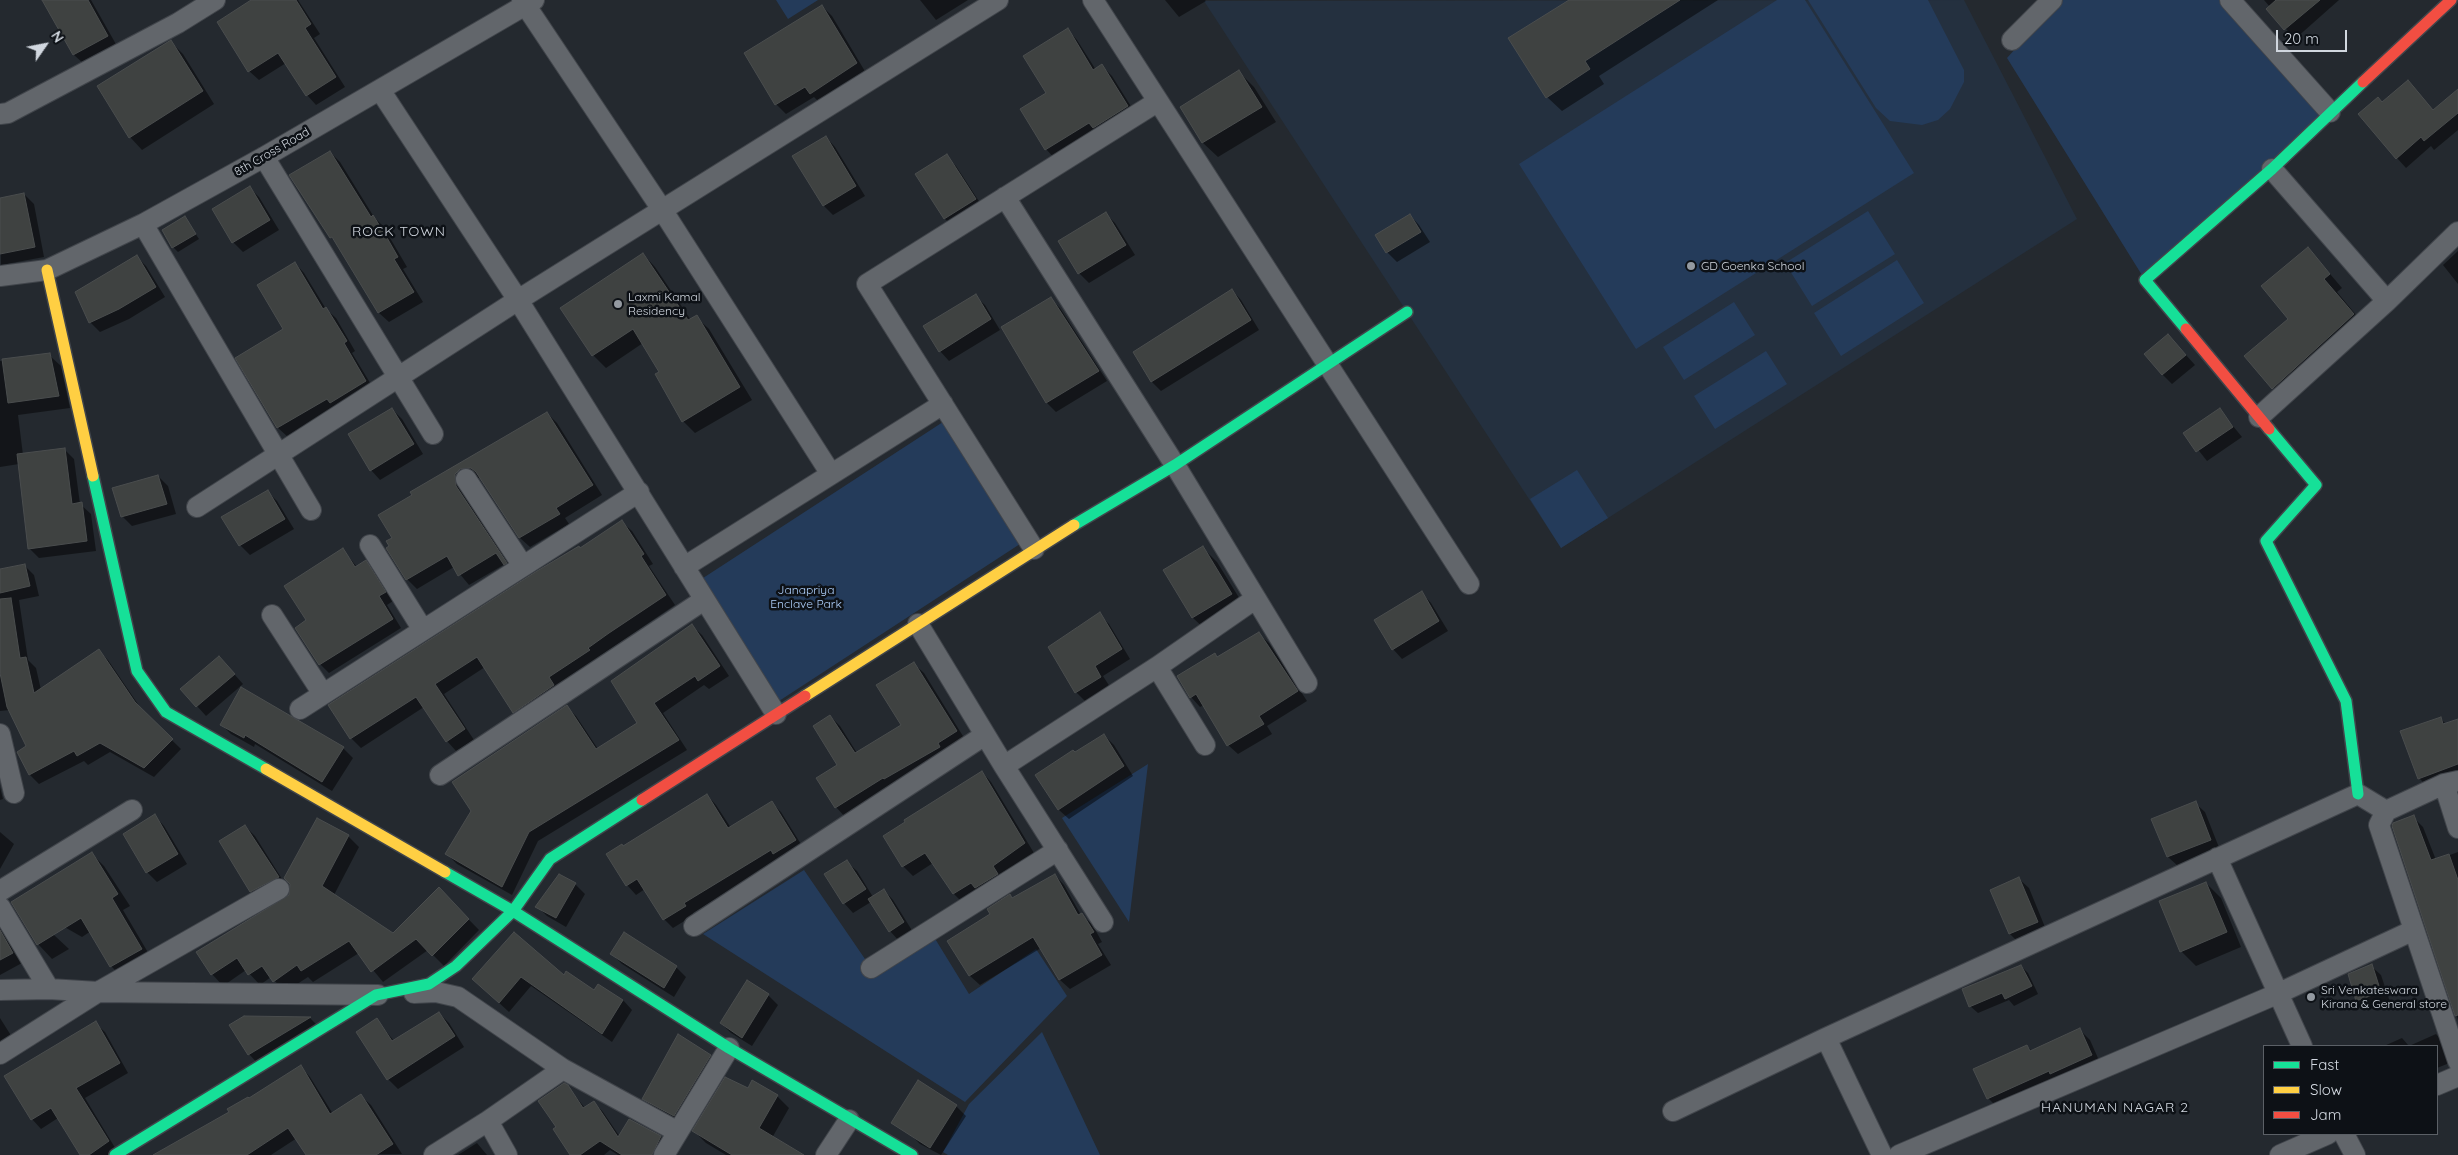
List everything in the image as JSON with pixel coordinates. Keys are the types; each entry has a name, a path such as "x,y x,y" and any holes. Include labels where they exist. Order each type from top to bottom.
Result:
{"street":[{"path":"0,114 8,113 127,50 215,0"},
{"path":"197,507 518,300 664,211 998,0"},
{"path":"1093,0 1468,584"},
{"path":"2012,40 2052,0"},
{"path":"2230,0 2330,112"},
{"path":"527,2 664,211 831,474"},
{"name":"8th Cross Road","path":"0,276 47,270 143,224 380,90 527,2"},
{"path":"2358,794 2346,701 2266,541 2316,485 2145,280 2272,169 2330,112 2454,3"},
{"path":"380,90 518,300 776,714"},
{"path":"1034,549 868,284 1157,102"},
{"path":"264,157 432,434"},
{"path":"2272,169 2387,301"},
{"path":"1005,197 1175,464 1255,599 1308,683"},
{"path":"143,224 311,510"},
{"path":"2259,417 2387,301 2458,232"},
{"path":"47,270 137,671 166,712 513,911 729,1048 849,1120 912,1155"},
{"path":"115,1155 376,995 429,984 456,966 513,911 550,859 1034,549 1175,464 1407,312"},
{"path":"684,567 943,404"},
{"path":"466,479 523,566"},
{"path":"300,709 639,492"},
{"path":"370,545 423,630"},
{"path":"1004,766 1157,667 1255,599"},
{"path":"440,775 704,600"},
{"path":"272,615 324,694"},
{"path":"918,624 1004,766 1103,922"},
{"path":"1157,667 1204,745"},
{"path":"0,734 14,793"},
{"path":"694,926 985,735"},
{"path":"2458,828 2451,782 2386,811 2380,825 2414,930 2453,1028 2458,1060"},
{"path":"2358,794 2386,811"},
{"path":"1672,1111 1826,1038 2358,794"},
{"path":"0,891 132,810"},
{"path":"872,968 1058,850"},
{"path":"2217,858 2302,1045"},
{"path":"0,1054 98,992 279,888"},
{"path":"0,907 49,989"},
{"path":"1899,1155 2277,994 2414,930"},
{"path":"0,990 49,989 98,992 376,995 436,992 458,997 563,1069 678,1132"},
{"path":"1826,1038 1882,1155"},
{"path":"664,1155 729,1048"},
{"path":"434,1155 488,1121 563,1069"},
{"path":"2438,1085 2458,1076"},
{"path":"826,1155 849,1120"},
{"path":"488,1121 507,1155"},
{"path":"2280,1155 2326,1135"},
{"path":"2344,1135 2354,1155"}],"shaded area":[{"name":"GD Goenka School","path":"1964,0 2077,219 1561,548 1204,1"}],"green space":[{"path":"776,0 818,0 788,19"},
{"path":"1777,0 1805,0 1914,173 1636,349 1519,164"},
{"path":"1808,0 1928,0 1964,70 1964,82 1950,109 1938,120 1922,125 1890,121 1876,108"},
{"path":"2059,0 2230,0 2330,112 2145,280 2007,58"},
{"path":"1868,211 1895,254 1812,306 1785,263"},
{"path":"1897,260 1924,303 1841,356 1814,313"},
{"path":"1734,302 1755,335 1684,380 1663,347"},
{"path":"1766,351 1787,384 1715,429 1694,396"},
{"name":"Janapriya Enclave Park","path":"943,422 1020,544 779,701 700,580"},
{"path":"1577,470 1608,518 1561,548 1530,499"},
{"path":"1148,764 1129,922 1062,818"},
{"path":"804,870 876,975 934,937 969,994 1036,949 1067,996 965,1102 703,934"},
{"path":"1042,1032 1100,1155 948,1155 943,1152 969,1104"}],"building":[{"path":"42,0 88,0 108,36 73,55"},
{"path":"251,0 296,0 311,24 305,28 336,77 306,96 278,53 248,72 217,22"},
{"path":"1569,0 1680,0 1585,61 1590,69 1546,98 1508,38"},
{"path":"2276,0 2320,0 2284,30 2266,9"},
{"path":"822,5 857,63 810,94 805,87 775,105 744,53"},
{"path":"1068,28 1093,70 1102,64 1128,106 1093,128 1089,123 1045,150 1020,109 1046,93 1023,56"},
{"path":"171,40 203,91 129,138 97,86"},
{"path":"1239,70 1262,107 1202,143 1180,107"},
{"path":"2408,80 2433,110 2458,89 2458,113 2424,141 2421,137 2396,159 2358,114 2378,97 2382,102"},
{"path":"826,136 856,186 823,206 792,156"},
{"path":"330,151 371,217 373,215 386,236 398,257 394,259 414,292 378,313 332,237 330,238 289,175"},
{"path":"947,154 976,199 944,219 915,174"},
{"path":"250,186 270,220 232,243 212,209"},
{"path":"24,193 35,247 0,254 0,198"},
{"path":"1106,212 1126,245 1078,274 1058,241"},
{"path":"1410,214 1421,232 1386,253 1375,235"},
{"path":"185,216 196,234 172,248 162,230"},
{"path":"2308,247 2330,274 2324,279 2354,314 2272,389 2244,356 2288,319 2261,286"},
{"path":"643,253 688,320 697,315 740,387 682,422 655,374 659,372 633,329 592,356 560,308"},
{"path":"137,255 156,287 119,309 89,323 75,292"},
{"path":"295,262 323,309 326,307 347,341 344,343 366,381 330,403 327,399 277,428 235,358 283,329 257,285"},
{"path":"1232,289 1251,320 1151,382 1133,352"},
{"path":"976,294 991,319 939,352 923,326"},
{"path":"1051,297 1099,371 1046,403 1001,327"},
{"path":"2168,334 2186,355 2162,375 2144,354"},
{"path":"50,353 59,396 8,403 2,359"},
{"path":"392,408 414,444 370,471 348,434"},
{"path":"2220,408 2233,427 2196,452 2183,433"},
{"path":"547,412 593,485 556,508 560,514 519,538 476,472 471,468 460,469 455,474 456,486 507,563 504,565 496,553 458,576 447,556 406,580 386,548 389,546 386,541 392,538 378,515 412,495 410,492"},
{"path":"65,448 72,504 82,502 87,541 28,549 17,454"},
{"path":"158,475 167,504 121,517 112,488"},
{"path":"268,490 285,519 239,546 221,517"},
{"path":"622,520 644,554 641,556 666,595 609,633 588,648 590,650 549,677 554,685 513,713 477,657 435,684 465,729 446,742 416,697 350,739 328,705 537,571 579,546 580,548"},
{"path":"1203,546 1232,594 1192,618 1163,570"},
{"path":"343,548 355,567 366,560 386,592 379,596 393,619 319,665 295,628 306,620 284,586"},
{"path":"25,564 30,586 0,593 0,569"},
{"path":"1422,591 1439,621 1392,650 1374,620"},
{"path":"11,598 20,658 26,657 34,693 99,649 135,702 173,739 144,768 100,743 77,756 74,751 29,775 17,752 26,746 7,707 0,673 0,599"},
{"path":"1100,612 1122,649 1095,666 1101,677 1075,693 1048,647"},
{"path":"692,624 720,666 698,681 695,676 654,703 679,740 529,832 502,887 445,854 471,811 452,782 567,705 596,749 637,723 611,681"},
{"path":"1259,632 1298,691 1259,716 1264,724 1227,746 1196,694 1190,698 1177,676 1215,653 1217,657"},
{"path":"219,656 235,674 196,707 180,689"},
{"path":"914,662 957,731 938,743 940,747 883,778 835,808 816,778 837,765 813,726 830,715 855,753 901,725 876,685"},
{"path":"241,687 344,747 322,782 245,735 244,738 220,725"},
{"path":"2441,717 2443,724 2458,719 2458,764 2418,779 2400,731"},
{"path":"1104,734 1124,766 1058,810 1035,775 1073,750 1075,752"},
{"path":"982,771 1025,843 993,866 998,874 975,888 971,883 953,894 925,853 902,867 883,836 905,822 904,820"},
{"path":"707,794 728,828 772,801 796,840 773,854 771,850 684,903 686,906 663,920 637,879 626,886 606,854 622,844 623,846"},
{"path":"2196,801 2211,840 2167,857 2151,819"},
{"path":"155,814 178,854 146,873 123,834"},
{"path":"2414,815 2431,860 2449,854 2458,880 2458,1015 2455,1016 2392,826 2393,823"},
{"path":"317,818 349,835 322,886 393,933 439,887 469,919 432,956 416,939 371,972 349,941 301,971 297,965 273,982 262,966 248,975 237,958 211,975 196,952 289,895 290,884 284,878"},
{"path":"245,825 279,877 250,892 219,841"},
{"path":"92,852 118,894 112,898 142,949 110,967 81,918 37,945 11,902"},
{"path":"847,860 866,889 843,904 824,874"},
{"path":"559,874 576,883 556,918 535,907"},
{"path":"1055,874 1078,915 1082,913 1094,932 1090,934 1102,955 1059,980 1033,937 969,976 947,941 990,914 987,909 1010,894 1012,898"},
{"path":"2019,877 2038,922 2009,934 1990,890"},
{"path":"2206,882 2227,932 2180,952 2159,901"},
{"path":"884,889 904,922 889,932 868,899"},
{"path":"0,930 13,953 0,960"},
{"path":"514,932 564,975 566,971 594,990 598,984 623,1000 602,1034 521,977 499,1003 472,979"},
{"path":"624,932 677,966 664,988 610,954"},
{"path":"2372,964 2381,992 2356,1001 2348,974"},
{"path":"2021,965 2032,986 2005,999 2002,993 1969,1007 1962,989"},
{"path":"747,980 769,994 742,1038 720,1023"},
{"path":"439,1012 455,1036 387,1080 356,1032 377,1018 392,1041"},
{"path":"244,1016 311,1017 248,1055 229,1025"},
{"path":"96,1021 120,1063 76,1088 109,1141 89,1155 80,1155 51,1108 31,1120 4,1076"},
{"path":"2080,1028 2092,1055 2050,1074 2049,1071 1987,1099 1973,1069 2027,1045 2030,1051"},
{"path":"678,1034 711,1055 674,1116 642,1099"},
{"path":"301,1065 330,1114 361,1094 393,1144 376,1155 306,1155 288,1128 247,1155 153,1155 229,1112 227,1109 249,1098"},
{"path":"725,1077 748,1088 752,1080 778,1095 759,1128 804,1155 732,1155 692,1131"},
{"path":"918,1080 957,1105 930,1148 891,1123"},
{"path":"564,1083 568,1085 583,1108 594,1101 618,1137 629,1119 661,1136 652,1155 622,1155 600,1141 580,1155 570,1155 553,1129 556,1127 538,1101"}],"traffic: fast":[{"path":"2186,329 2145,280 2272,169 2363,82"},
{"path":"1074,525 1175,465 1407,312"},
{"path":"2269,429 2316,485 2266,541 2346,701 2358,794"},
{"path":"93,476 137,671 166,712 266,769"},
{"path":"115,1155 376,995 429,984 456,966 513,911 550,859 642,800"},
{"path":"445,872 513,911 729,1048 912,1155"}],"traffic: slow":[{"path":"47,270 93,476"},
{"path":"805,696 1074,525"},
{"path":"266,769 445,872"}],"traffic: jam":[{"path":"2363,82 2451,0"},
{"path":"2186,329 2269,429"},
{"path":"642,800 805,696"}],"place":[{"name":"GD Goenka School","path":"1691,266"},
{"name":"Laxmi Kamal Residency","path":"618,304"},
{"name":"Sri Venkateswara Kirana & General store","path":"2311,997"}],"district":[{"name":"ROCK TOWN","path":"399,232"},
{"name":"HANUMAN NAGAR 2","path":"2115,1108"}]}
